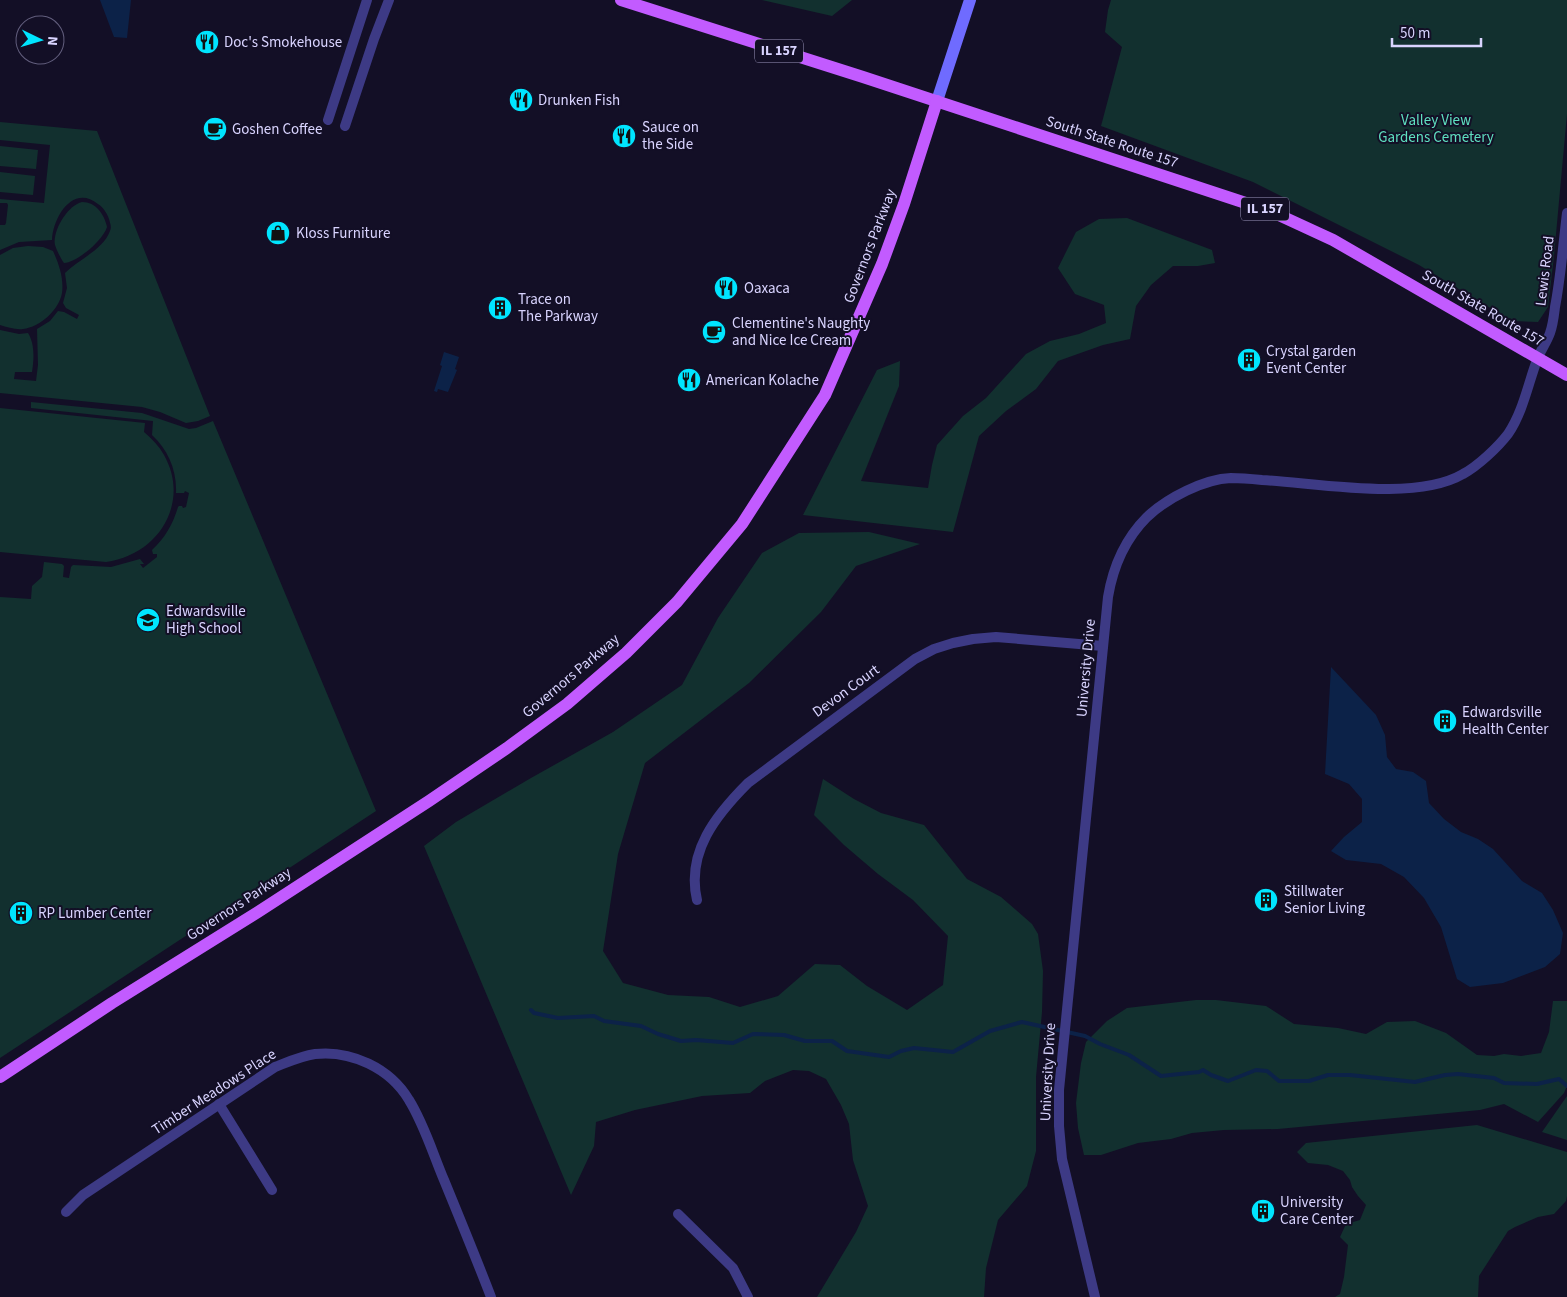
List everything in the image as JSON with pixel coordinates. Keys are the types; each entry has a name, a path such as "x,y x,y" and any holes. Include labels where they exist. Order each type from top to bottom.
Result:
{"main road":[{"name":"South State Route 157","path":"621,0 937,101 1270,211 1333,240 1567,375"},
{"path":"937,101 970,0"},
{"name":"Governors Parkway","path":"0,1077 258,912 507,748 567,704 626,652 677,602 742,524 825,395 882,264 904,204 937,101"}],"street":[{"path":"328,120 367,0"},
{"path":"346,126 388,0"},
{"name":"Lewis Road","path":"1537,359 1551,332 1567,213"},
{"name":"University Drive","path":"1095,1297 1062,1159 1059,1126 1059,1090 1110,584 1122,550 1139,526 1154,510 1176,496 1202,484 1230,478 1408,489 1438,484 1463,474 1492,451 1508,433 1529,386 1537,359"},
{"name":"Devon Court","path":"697,900 694,880 698,856 709,829 726,804 748,782 915,659 944,646 973,639 996,637 1103,646"},
{"name":"Timber Meadows Place","path":"66,1212 83,1196 275,1067 317,1054 345,1055 364,1061 381,1070 393,1080 410,1100 491,1297"},
{"path":"219,1104 272,1190"},
{"path":"678,1214 733,1268 748,1297"}],"green space":[{"path":"762,0 852,0 832,16"},
{"name":"Valley View Gardens Cemetery","path":"1111,0 1567,0 1567,114 1548,307 1538,322 1512,321 1419,265 1253,182 1101,126 1122,47 1105,32"},
{"path":"0,122 97,131 210,416 186,423 142,407 0,393 0,330 19,334 28,333 33,347 32,372 15,372 14,379 36,381 38,365 37,329 50,321 58,311 77,319 79,315 66,308 63,303 67,288 65,273 102,244 111,228 105,210 102,207 89,199 80,198 66,206 60,213 53,231 52,240 19,242 0,250 0,225 5,225 6,223 8,205 7,203 0,203 0,199 44,203 50,145 0,140"},
{"path":"0,146 38,150 36,169 0,166"},
{"path":"0,172 35,176 33,195 0,192"},
{"path":"82,202 91,204 99,210 107,227 101,238 89,250 76,259 64,263 55,245 56,233 62,219 71,208"},
{"path":"1127,218 1212,250 1215,263 1198,266 1173,266 1151,285 1136,306 1130,339 1103,345 1058,361 1036,389 1006,411 979,436 953,532 803,515 877,370 900,361 899,386 861,481 928,488 937,445 963,416 986,398 1026,354 1050,341 1079,334 1106,323 1104,305 1075,294 1058,268 1076,232 1099,219"},
{"path":"43,247 53,251 62,277 60,299 48,317 36,325 20,329 0,325 0,255 13,248"},
{"name":"Edwardsville High School","path":"31,402 142,413 189,429 213,421 376,811 0,1058 0,597 31,599 32,586 42,577 44,562 62,564 64,566 63,577 69,578 73,565 111,567 140,559 144,564 140,564 143,568 157,557 157,554 153,554 152,550 168,530 178,507 186,507 189,493 185,491 184,493 176,493 173,468 163,447 152,435 153,421 31,408"},
{"path":"0,408 145,423 144,432 164,455 171,473 174,491 171,508 165,524 154,538 141,549 125,557 106,562 0,552"},
{"path":"869,532 920,544 856,566 821,612 749,683 645,763 618,854 603,951 623,983 668,995 709,997 740,1007 778,996 815,964 840,965 867,986 907,1010 943,985 948,936 913,900 844,845 814,815 823,779 854,799 881,813 924,825 967,879 1001,897 1032,924 1038,934 1043,971 1042,1012 1036,1077 1036,1151 1027,1186 998,1220 986,1268 984,1297 817,1297 856,1232 868,1206 853,1160 849,1124 841,1105 826,1079 809,1071 793,1070 765,1081 750,1093 702,1096 635,1110 596,1122 594,1146 571,1195 424,846 456,822 613,732 682,685 718,618 762,553 799,533"},
{"path":"1196,1000 1216,1000 1266,1006 1294,1024 1338,1028 1366,1034 1387,1022 1415,1021 1446,1033 1477,1055 1494,1056 1504,1054 1521,1056 1541,1053 1549,1032 1553,1001 1567,1001 1567,1086 1564,1093 1538,1122 1504,1104 1480,1110 1278,1129 1224,1130 1192,1133 1171,1139 1138,1143 1101,1155 1084,1155 1078,1128 1076,1103 1081,1063 1086,1042 1107,1021 1127,1008"},
{"path":"1567,1096 1567,1140 1542,1132"},
{"path":"1477,1125 1567,1152 1566,1201 1554,1214 1538,1217 1508,1231 1479,1276 1478,1297 1335,1297 1340,1294 1348,1245 1340,1237 1346,1224 1360,1220 1366,1205 1358,1196 1343,1171 1328,1165 1308,1163 1297,1152 1306,1143"}],"water":[{"path":"100,0 131,0 127,38 114,37"},
{"path":"444,352 459,357 455,369 457,370 448,392 438,389 437,392 434,391 442,366 440,365"},
{"path":"1331,667 1376,715 1385,735 1387,757 1396,769 1413,772 1426,781 1429,803 1444,819 1461,832 1478,839 1493,849 1522,881 1542,893 1553,910 1563,933 1560,954 1545,967 1503,983 1470,987 1457,979 1441,927 1424,898 1404,877 1381,864 1346,860 1331,851 1362,822 1362,799 1349,784 1325,774"}],"waterway":[{"path":"531,1010 534,1013 558,1018 594,1016 604,1021 641,1026 658,1034 681,1041 696,1040 733,1043 753,1034 784,1035 805,1041 832,1041 847,1051 889,1057 901,1051 914,1048 953,1052 990,1031 1022,1022 1085,1036 1129,1055 1161,1076 1203,1070 1228,1081 1256,1070 1267,1071 1279,1081 1309,1081 1328,1075 1350,1075 1415,1082 1458,1074 1494,1078 1504,1083 1537,1084 1559,1079 1567,1086"}],"place":[{"name":"Doc's Smokehouse","path":"207,42"},
{"name":"Drunken Fish","path":"521,100"},
{"name":"Goshen Coffee","path":"215,129"},
{"name":"Sauce on the Side","path":"624,136"},
{"name":"Kloss Furniture","path":"278,233"},
{"name":"Oaxaca","path":"726,288"},
{"name":"Trace on The Parkway","path":"500,308"},
{"name":"Clementine's Naughty and Nice Ice Cream","path":"714,332"},
{"name":"Crystal garden Event Center","path":"1249,360"},
{"name":"American Kolache","path":"689,380"},
{"name":"Edwardsville High School","path":"148,620"},
{"name":"Edwardsville Health Center","path":"1445,721"},
{"name":"Stillwater Senior Living","path":"1266,900"},
{"name":"RP Lumber Center","path":"21,913"},
{"name":"University Care Center","path":"1263,1211"}]}
